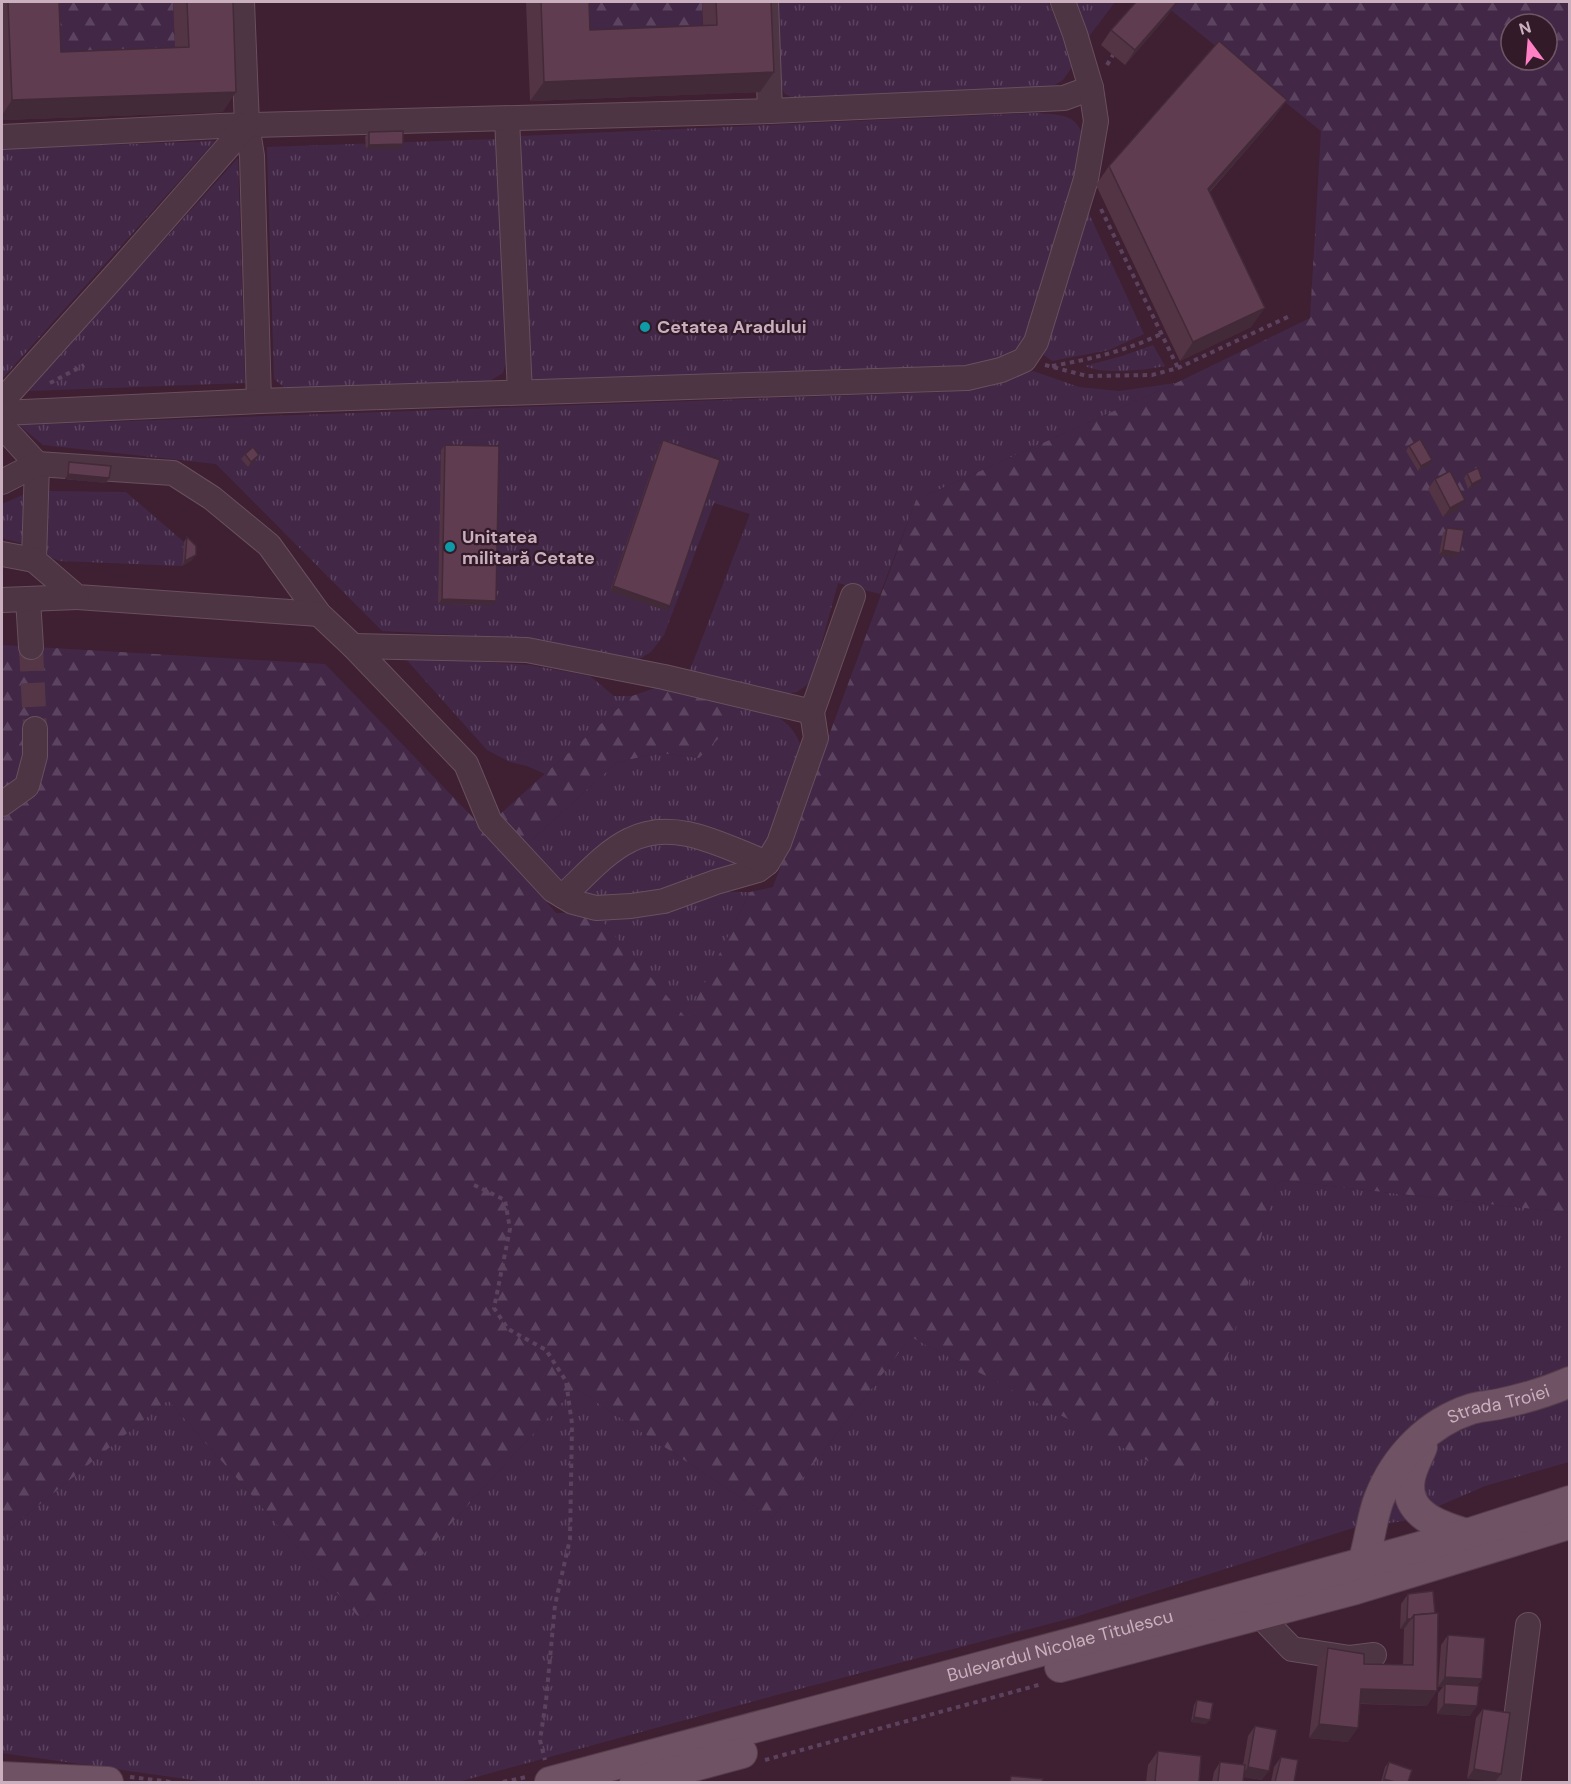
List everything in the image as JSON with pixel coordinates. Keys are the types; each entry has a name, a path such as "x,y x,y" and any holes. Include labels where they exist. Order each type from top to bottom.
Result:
{"main road":[{"name":"Strada Troiei","path":"1363,1562 1370,1544 1375,1514 1384,1488 1399,1460 1429,1430 1472,1408 1525,1398 1569,1382"},
{"path":"1429,1430 1409,1480 1410,1499 1428,1520 1439,1526 1467,1534"},
{"name":"Bulevardul Nicolae Titulescu","path":"549,1777 1467,1534 1569,1501"},
{"name":"Bulevardul Nicolae Titulescu","path":"635,1782 1356,1589 1563,1529"},
{"path":"2,1777 108,1782"}],"street":[{"path":"242,2 247,125 252,156 259,401"},
{"path":"766,2 770,111"},
{"path":"2,413 259,401 967,378 1001,370 1024,360 1036,342 1086,179 1096,121 1091,88 1076,34 1063,2"},
{"path":"2,137 247,125 770,111 1064,98 1091,88"},
{"path":"507,119 520,392"},
{"path":"2,401 247,125"},
{"path":"2,426 37,464 34,560"},
{"path":"2,482 37,464 173,473 212,498 269,545 318,615 353,646 466,764 490,822 553,890 573,902 596,908 664,901 758,870 768,863 779,843 816,738 812,712 853,596"},
{"path":"2,554 34,560 77,597"},
{"path":"2,600 77,597 318,615"},
{"path":"28,599 31,647"},
{"path":"353,646 526,650 664,677 812,712"},
{"path":"2,804 27,786 34,756 35,729"},
{"path":"563,896 613,851 649,832 670,830 691,834 768,863"},
{"path":"1268,1624 1292,1649 1350,1658 1374,1656"},
{"path":"1508,1782 1528,1625"}],"path":[{"path":"1086,179 1161,334 1169,345 1178,368"},
{"path":"1024,360 1087,376 1152,375 1178,368 1292,315"},
{"path":"1049,366 1101,357 1138,345 1161,334"},
{"path":"46,352 75,409"},
{"path":"474,1185 505,1200 510,1229 494,1308 507,1329 546,1350 566,1381 572,1424 570,1539 555,1605 540,1740 549,1777"}],"green space":[{"path":"44,2 173,2 176,67 47,72"},
{"path":"574,2 702,2 703,44 576,49"},
{"path":"774,2 1048,2 1070,53 1072,67 1063,80 1050,88 795,99 785,94 780,86"},
{"path":"1070,2 1115,2 1084,43"},
{"path":"1161,2 1569,2 1569,1213 1277,1180 1192,1484 911,1337 772,1518 575,1388 362,1621 168,1400 2,1535 2,645 325,664 484,829 556,913 595,913 687,1019 750,892 773,887 916,500 1176,383 1310,318 1321,131"},
{"path":"1036,113 1070,118 1080,128 1085,148 1028,338 1010,356 988,366 528,381 521,136"},
{"path":"497,139 510,348 503,373 486,383 367,388 284,387 274,379 267,147"},
{"path":"215,141 2,379 2,149"},
{"path":"238,158 245,383 28,391"},
{"path":"1086,207 1144,334 1109,350 1052,361 1044,355 1044,344"},
{"path":"1153,345 1165,366 1113,371 1085,366 1122,356"},
{"path":"1033,371 1079,387 1119,391 1176,383 916,500 880,594 838,583 811,682 797,692 780,695 688,675 750,514 714,503 664,635 651,652 636,661 513,638 382,631 216,464 43,445 19,425 944,392 997,383"},
{"path":"49,491 126,492 184,542 182,566 60,561 49,557 46,546"},
{"path":"25,494 24,544 2,538 2,504"},
{"path":"404,657 530,665 590,676 614,696 632,696 545,774 510,762 487,750"},
{"path":"661,686 714,698 722,711 723,734 699,758 661,753 617,762 526,845 499,815 632,696"},
{"path":"712,698 770,713 791,728 798,740 803,756 764,854 631,830 557,883 526,845 617,762 661,753 699,758"},
{"path":"659,836 755,864 644,897 574,896 621,852"},
{"path":"710,892 750,892 687,1020 595,913"},
{"path":"1277,1180 1569,1213 1569,1462 1485,1486 1404,1521 1353,1528 1072,1618 784,1693 458,1782 207,1782 2,1753 2,1535 168,1400 362,1621 575,1388 772,1518 911,1337 1191,1483"}],"building":[{"path":"8,2 59,2 61,52 189,47 187,2 233,2 236,92 12,100"},
{"path":"541,2 589,2 590,30 717,25 716,2 771,2 774,72 544,82"},
{"path":"1136,2 1177,2 1135,50 1111,30"},
{"path":"1219,41 1287,100 1208,189 1265,308 1193,342 1109,166"},
{"path":"403,131 403,144 369,145 369,132"},
{"path":"1420,439 1432,460 1421,466 1409,446"},
{"path":"663,440 720,460 670,606 613,586"},
{"path":"445,445 499,446 496,601 442,599"},
{"path":"253,447 259,455 251,462 245,454"},
{"path":"69,462 111,466 109,478 68,474"},
{"path":"1478,468 1482,479 1472,484 1467,473"},
{"path":"1450,471 1465,500 1450,508 1435,479"},
{"path":"1447,528 1464,530 1460,553 1443,550"},
{"path":"187,537 196,546 196,555 185,561"},
{"path":"1433,1591 1435,1613 1414,1615 1411,1619 1407,1619 1408,1594"},
{"path":"1438,1613 1437,1691 1361,1689 1358,1728 1319,1724 1328,1648 1364,1654 1364,1664 1413,1665 1414,1615"},
{"path":"1448,1635 1485,1638 1482,1679 1445,1677"},
{"path":"1445,1684 1479,1686 1477,1706 1444,1704"},
{"path":"1197,1700 1213,1703 1210,1720 1194,1717"},
{"path":"1483,1709 1510,1713 1501,1774 1474,1769"},
{"path":"1255,1726 1277,1730 1269,1771 1248,1767"},
{"path":"1158,1751 1201,1756 1199,1782 1155,1782"},
{"path":"1281,1757 1298,1760 1294,1782 1275,1782"},
{"path":"1220,1762 1245,1765 1243,1782 1218,1782"},
{"path":"1389,1762 1412,1770 1408,1782 1384,1779"},
{"path":"1011,1776 1043,1779 1042,1782 1010,1782"}],"tunnel":[{"path":"31,647 35,729"}],"place":[{"name":"Cetatea Aradului","path":"645,327"},
{"name":"Unitatea militară Cetate","path":"450,547"}]}
